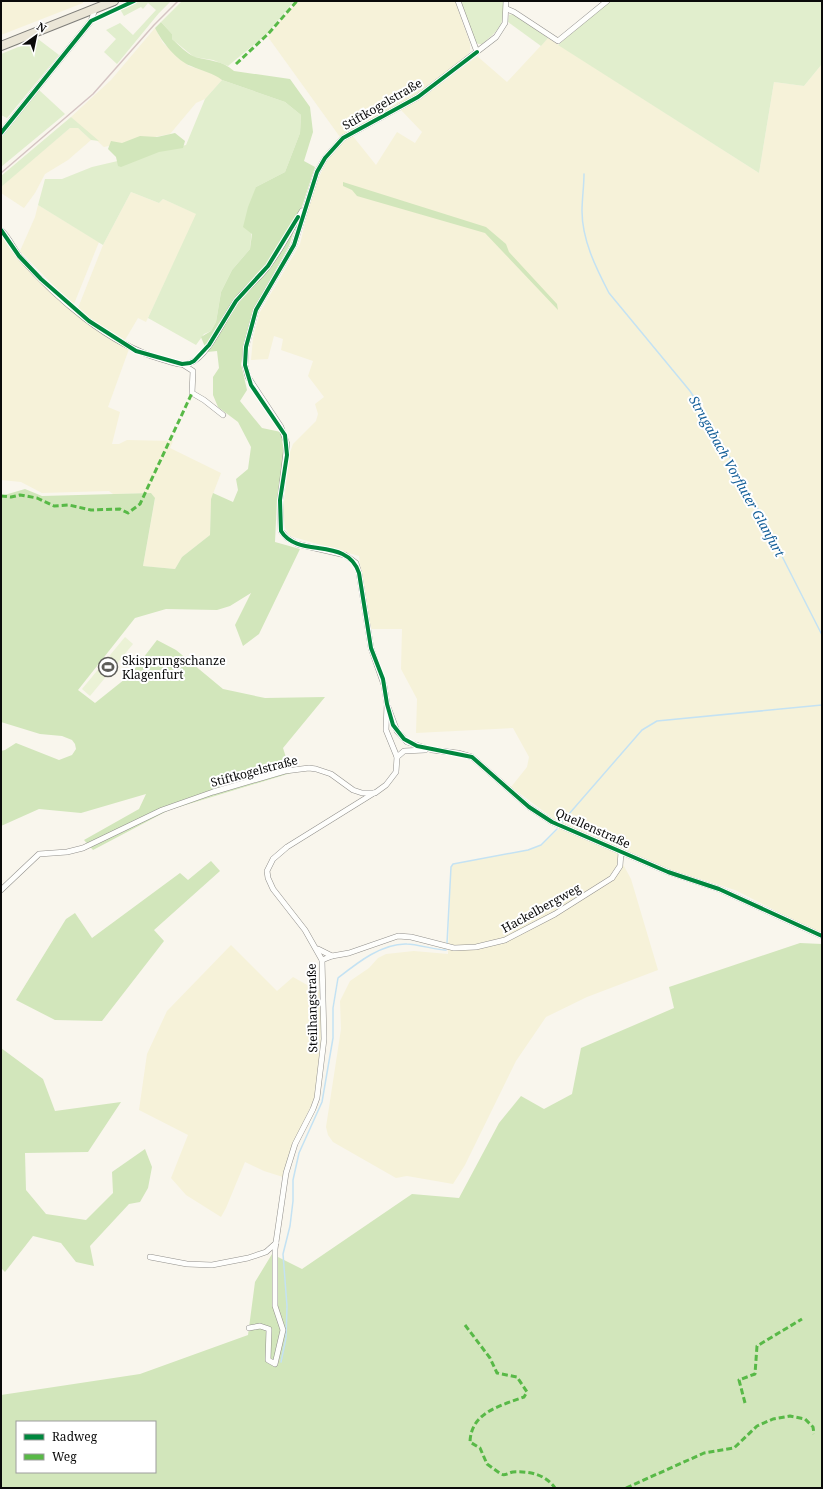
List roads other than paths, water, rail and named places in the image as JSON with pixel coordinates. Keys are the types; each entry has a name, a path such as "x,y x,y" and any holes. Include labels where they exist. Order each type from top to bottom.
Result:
{"main road":[{"path":"1,46 114,1"}],"street":[{"path":"458,1 477,52"},
{"name":"Stiftkogelstraße","path":"397,757 386,730 387,704 383,679 371,648 360,573 356,563 349,557 338,552 292,541 281,531 280,500 287,455 286,440 281,428 251,385 245,365 246,347 256,310 294,245 317,172 325,158 343,138 418,97 496,37 502,30 505,23 507,9 506,1"},
{"path":"507,9 558,41 606,1"},
{"path":"1,133 91,21 94,9"},
{"path":"1,230 19,256 41,279 89,321 136,351 182,364 190,364 209,345 236,301 268,266 306,205"},
{"path":"194,361 192,393 204,400 223,416"},
{"path":"182,364 193,371"},
{"name":"Quellenstraße","path":"387,704 393,725 400,736 412,744 432,750"},
{"name":"Quellenstraße","path":"397,757 404,751 432,750 458,753 472,757 529,807 552,822 668,872 719,888 822,936"},
{"path":"375,792 380,791 391,780 397,768 397,757"},
{"name":"Stiftkogelstraße","path":"1,890 38,854 67,852 83,848 162,810 213,792 285,771 309,768 316,769 331,774 357,792 375,792"},
{"name":"Steilhangstraße","path":"249,1328 260,1326 269,1329 268,1360 275,1364 283,1330 276,1306 276,1243 290,1158 295,1144 313,1109 321,1074 324,1039 322,960 318,949 306,930 273,889 268,878 268,867 273,860 293,842 375,792"},
{"name":"Hackelbergweg","path":"322,960 332,956 349,953 398,936 411,937 443,947 458,948 481,946 504,940 555,914 612,878 620,866 621,852"},
{"path":"318,949 332,956"},
{"path":"150,1257 187,1264 212,1265 248,1258 266,1252 276,1243"}],"waterway":[{"name":"Strugabach Vorfluter Glanfurt","path":"584,174 582,211 584,233 595,264 609,293 690,391 712,425 755,503 822,635"},
{"path":"562,822 642,730 657,721 822,705"},
{"path":"447,943 451,867 453,864 528,850 541,845 557,829"},
{"path":"281,1362 286,1338 287,1306 283,1254 290,1226 293,1201 293,1180 299,1153 322,1102 333,1038 333,1008 338,978 370,955 388,947 407,944 446,950"}],"railway":[{"path":"1,173 93,94 154,25 178,1"}],"place":[{"name":"Skisprungschanze Klagenfurt","path":"108,667"}]}
